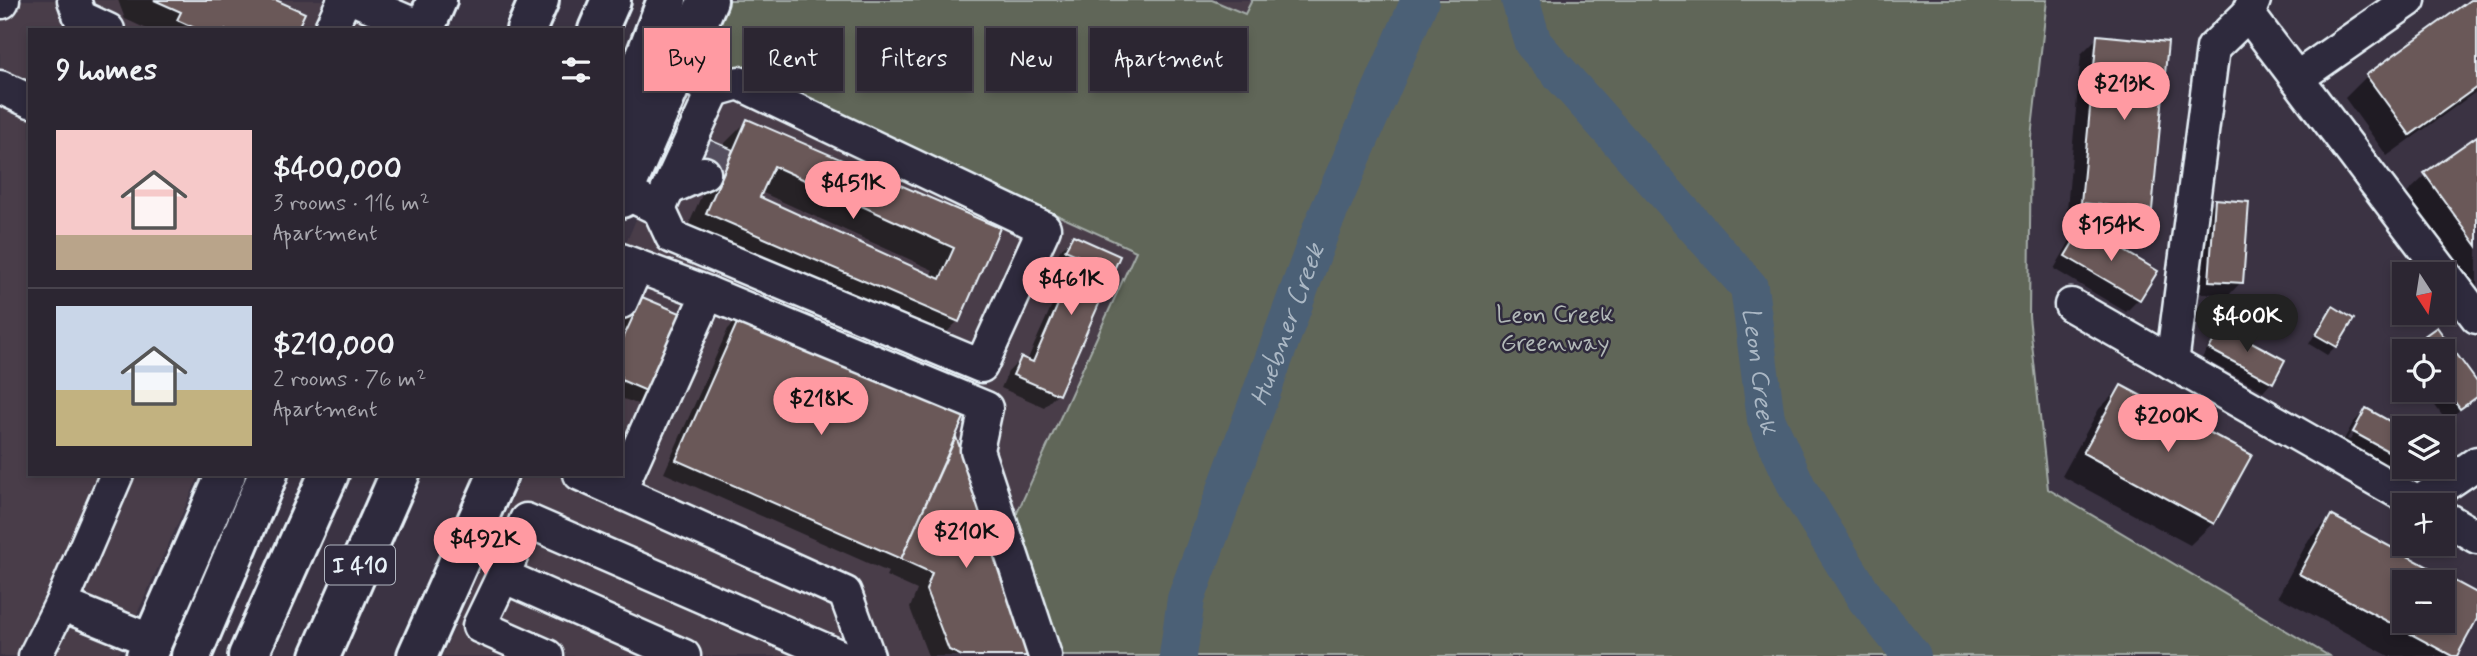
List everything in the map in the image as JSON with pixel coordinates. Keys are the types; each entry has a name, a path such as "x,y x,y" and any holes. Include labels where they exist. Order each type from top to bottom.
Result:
{"main road":[{"path":"425,28 437,0"},
{"path":"527,28 539,0"},
{"path":"599,28 611,0"},
{"path":"623,139 638,76 667,0"},
{"path":"696,28 708,0"},
{"path":"623,193 668,91"},
{"path":"149,649 225,476"},
{"path":"191,656 267,476"},
{"name":"I 410","path":"248,656 328,476"},
{"name":"I 410","path":"320,656 399,476"},
{"path":"417,656 497,476"}],"lane":[{"path":"74,0 80,17 104,28"},
{"path":"331,28 344,0"},
{"path":"357,0 420,28"},
{"path":"2297,78 2409,0"},
{"path":"2172,363 2213,48 2251,7 2297,78 2477,317"},
{"path":"739,83 1044,228 981,366 672,237 663,199 710,98 739,83"},
{"path":"0,87 28,100"},
{"path":"701,91 710,98 717,143"},
{"path":"623,195 663,199 704,173"},
{"path":"623,292 629,263 986,408 977,450 1045,656"},
{"path":"620,492 708,293"},
{"path":"2071,305 2400,493"},
{"path":"2445,493 2477,463"},
{"path":"36,656 116,476"},
{"path":"584,476 845,593 868,656"},
{"path":"479,626 526,520 839,656"},
{"path":"2455,524 2477,537"},
{"path":"503,576 684,656"},
{"path":"61,604 149,649"},
{"path":"479,626 515,656"},
{"path":"479,626 547,656"}],"shaded area":[{"path":"0,0 414,0 401,28 28,28 28,476 199,476 118,656 0,656"},
{"path":"729,0 1252,0 1239,28 1090,28 1090,91 1210,91 1016,515 1060,656 442,656 522,476 623,476 623,250 690,91 730,91 730,28 717,28"}],"green space":[{"name":"Leon Creek Greenway","path":"729,0 1212,0 1245,14 1252,0 2047,0 2031,137 2029,316 2048,489 2329,656 1060,656 1016,515 1136,251 785,91 843,91 843,28 744,28 744,72 730,66 730,28 716,28"}],"building":[{"path":"154,0 276,0 305,13 298,28 195,28 177,20 181,12"},
{"path":"2470,0 2477,0 2477,87 2410,135 2366,75"},
{"path":"2097,35 2168,42 2152,210 2081,203"},
{"path":"747,119 1000,228 959,322 706,213","holes":["774,166 954,248 940,279 760,197"]},
{"path":"700,136 733,150 720,180 689,166"},
{"path":"2477,136 2477,246 2424,173"},
{"path":"2215,199 2249,202 2243,283 2209,281"},
{"path":"2083,226 2158,271 2140,300 2065,256"},
{"path":"1073,235 1120,256 1059,395 1013,375 1021,357 1033,362 1079,256 1065,250"},
{"path":"642,297 685,315 651,393 623,381 623,339"},
{"path":"2333,306 2354,319 2337,347 2316,335"},
{"path":"741,314 966,413 901,559 676,460"},
{"path":"2222,326 2285,360 2273,383 2209,349"},
{"path":"2437,327 2446,339 2420,339"},
{"path":"2455,352 2477,382 2477,397 2460,409 2455,402"},
{"path":"2121,385 2252,455 2214,524 2083,453"},
{"path":"2366,408 2392,422 2392,453 2353,432"},
{"path":"956,437 1037,656 962,656 949,650 926,590 932,573 901,559"},
{"path":"2331,515 2392,548 2392,556 2408,556 2434,570 2392,570 2392,624 2299,574"},
{"path":"2455,581 2477,593 2477,619 2457,656 2452,656 2409,633 2455,633"}],"waterway":[{"name":"Huebner Creek","path":"1178,656 1186,599 1322,227 1420,0"},
{"name":"Leon Creek","path":"1520,0 1533,43 1749,287 1766,419 1798,489 1866,599 1912,656"}],"tunnel":[{"path":"704,173 717,143"}]}
